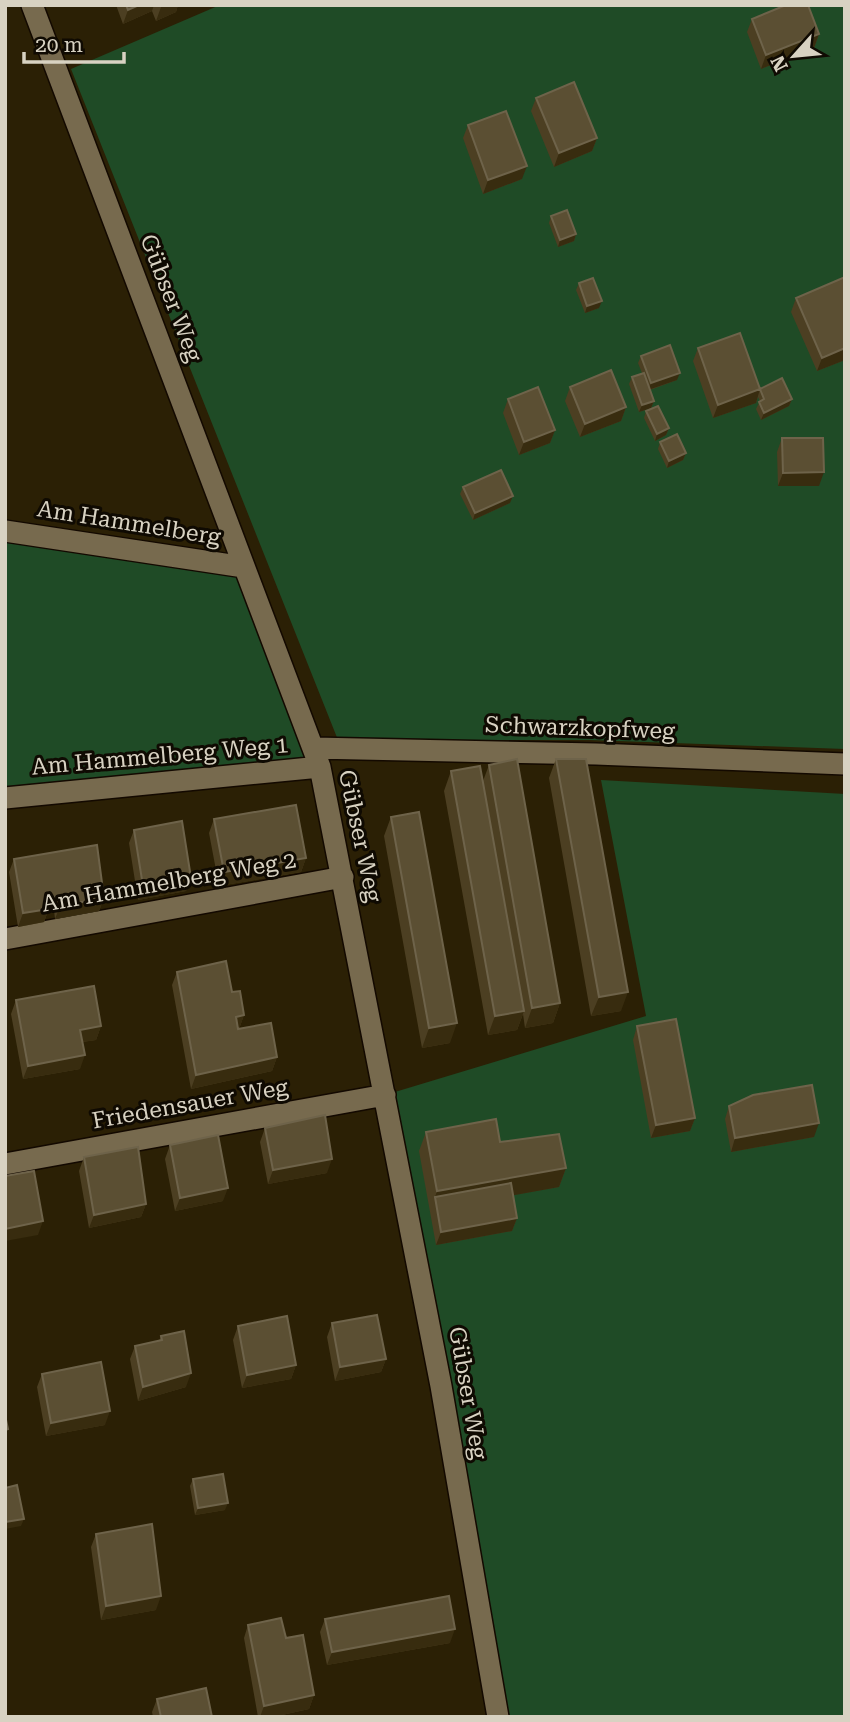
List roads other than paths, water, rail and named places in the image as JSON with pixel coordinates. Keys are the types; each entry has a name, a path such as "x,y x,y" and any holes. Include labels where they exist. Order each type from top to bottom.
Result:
{"street":[{"name":"Gübser Weg","path":"32,5 317,758 343,877 445,1411 498,1717"},
{"name":"Am Hammelberg","path":"5,531 244,567"},
{"name":"Schwarzkopfweg","path":"317,758 596,754 845,764"},
{"name":"Am Hammelberg Weg 1","path":"5,797 317,758"},
{"name":"Am Hammelberg Weg 2","path":"5,939 343,877"},
{"name":"Friedensauer Weg","path":"5,1164 385,1095"}]}
